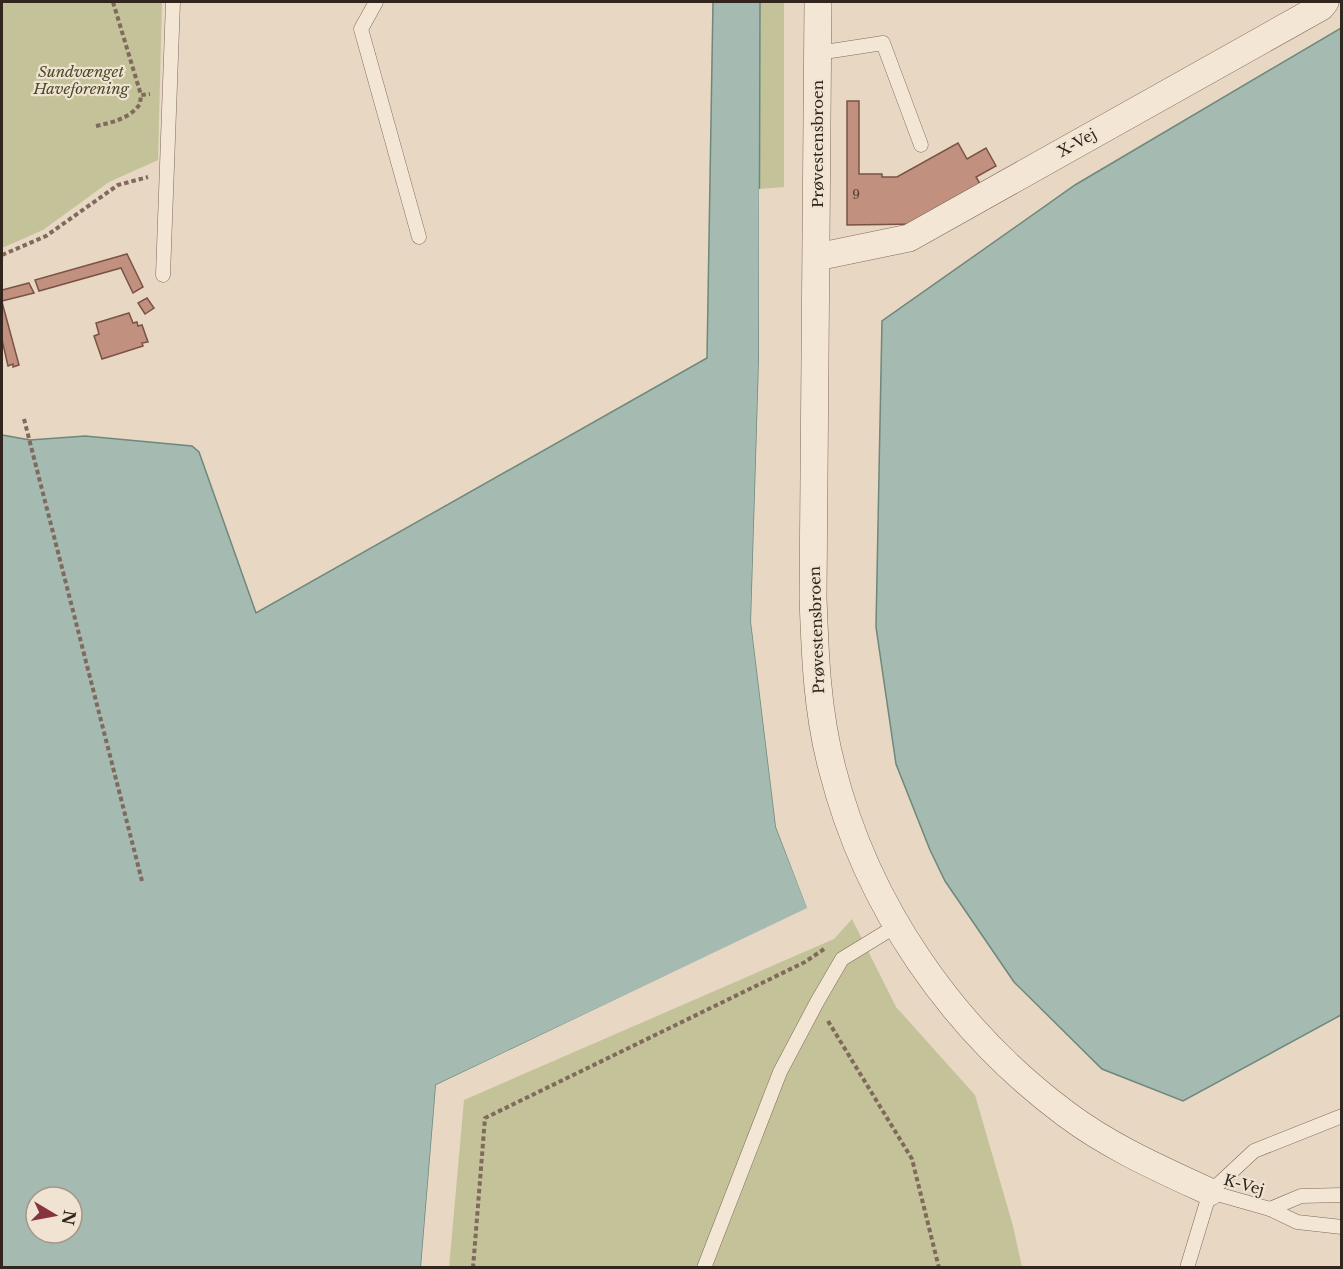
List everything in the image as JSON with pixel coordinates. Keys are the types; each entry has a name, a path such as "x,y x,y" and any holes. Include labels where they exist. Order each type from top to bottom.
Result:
{"street":[{"name":"Prøvestensbroen","path":"818,2 813,597 816,683 832,768 858,849 896,926 944,997 1001,1060 1076,1120 1139,1160 1210,1192"},
{"name":"X-Vej","path":"817,256 909,237 1322,7 1325,2"}],"lane":[{"path":"164,275 173,2"},
{"path":"376,2 361,29 419,237"},
{"path":"818,53 883,43 921,145"},
{"path":"704,1268 780,1072 817,1002 842,959 896,926"},
{"path":"1187,1268 1210,1192 1254,1151 1341,1116"},
{"name":"K-Vej","path":"1210,1192 1270,1209 1297,1222 1341,1227"},
{"name":"K-Vej","path":"1270,1209 1301,1196 1341,1195"}],"path":[{"path":"96,126 117,121 129,115 140,104 141,95 113,2"},
{"path":"141,95 171,92"},
{"path":"2,255 46,236 118,185 166,171"},
{"path":"24,418 142,881"},
{"path":"472,1268 485,1118 805,962 828,946"},
{"path":"817,1002 912,1159 939,1268"}],"green space":[{"name":"Sundvænget Haveforening","path":"2,2 162,2 158,160 109,182 43,230 2,248"},
{"path":"760,2 784,2 784,187 759,189"},
{"path":"852,919 896,1007 975,1095 1013,1226 1022,1267 449,1268 464,1100 834,939"}],"shaded area":[{"path":"713,2 760,2 759,359 751,622 776,827 808,909 436,1085 421,1267 2,1267 2,435 30,440 85,436 192,446 199,452 256,613 707,358"},
{"path":"1341,28 1341,1015 1183,1101 1102,1069 1014,982 945,881 930,850 896,764 876,627 882,321 1075,185"}],"pier":[{"path":"759,189 762,189 762,359 754,622 779,826 810,910 438,1087 424,1268 421,1267 436,1085 807,908 776,827 751,622 759,359"}],"building":[{"path":"847,101 859,101 859,174 882,174 882,177 897,177 958,143 967,159 986,148 996,166 976,177 982,187 918,224 847,225"},
{"path":"127,254 143,287 133,293 121,268 39,291 35,280"},
{"path":"29,283 34,293 2,301 2,290"},
{"path":"147,298 154,308 145,314 138,303"},
{"path":"2,302 19,365 13,367 13,364 8,366 2,340"},
{"path":"129,313 133,323 137,322 138,326 142,325 148,342 142,343 143,346 102,359 94,336 99,334 96,323"}]}
